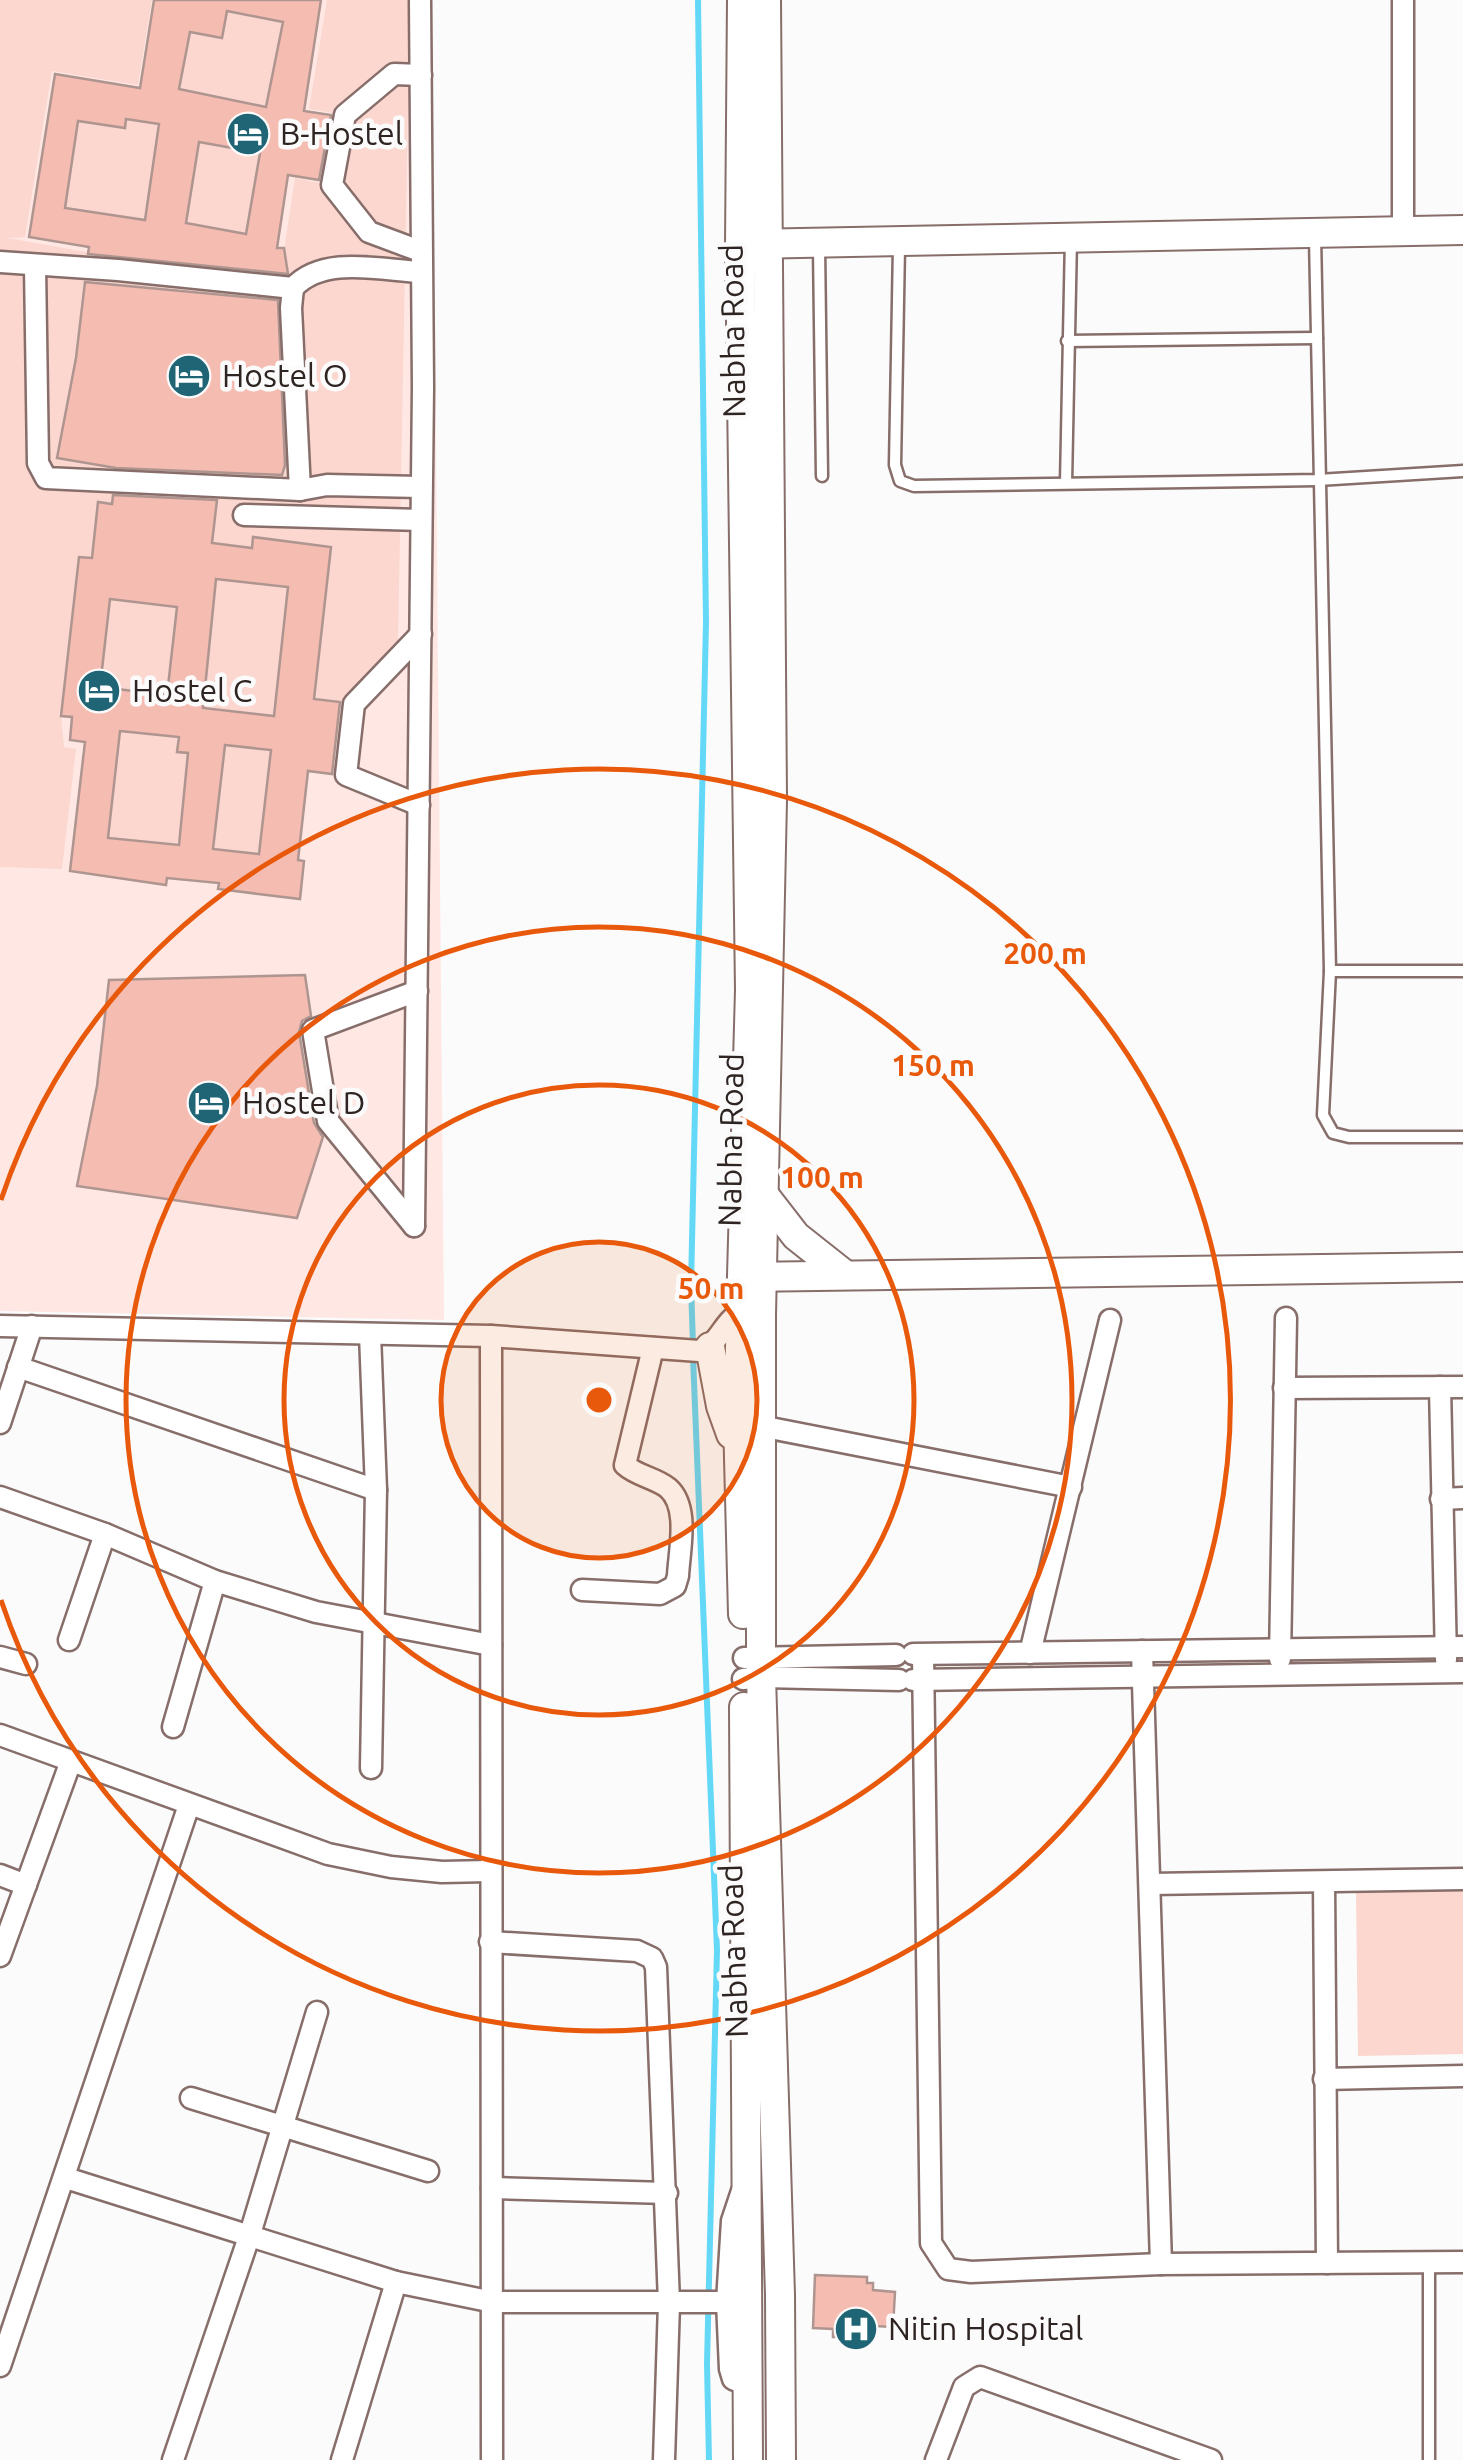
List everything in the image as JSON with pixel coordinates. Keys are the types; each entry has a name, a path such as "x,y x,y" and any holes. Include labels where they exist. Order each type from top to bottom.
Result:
{"main road":[{"name":"Nabha Road","path":"742,0 754,244 765,1196 752,1277"},
{"name":"Nabha Road","path":"754,244 766,0"},
{"path":"754,244 1463,230"},
{"name":"Nabha Road","path":"760,855 750,990 751,1316 739,1448 780,2295 781,2460"},
{"path":"765,1196 796,1236 844,1274"},
{"path":"752,1277 1463,1267"},
{"name":"Nabha Road","path":"748,2460 752,1667 760,1426 751,1316"},
{"path":"699,1349 739,1448"}],"street":[{"path":"417,991 313,1030 328,1121 414,1226 422,634 420,0"},
{"path":"1403,0 1403,230"},
{"path":"420,262 369,232 332,185 345,115 394,74 421,75"},
{"path":"0,262 294,288"},
{"path":"300,490 291,308 294,288 304,276 320,269 420,262"},
{"path":"35,266 38,463 46,478 300,490 327,485 420,487"},
{"path":"244,515 421,520"},
{"path":"419,805 346,776 354,704 422,634"},
{"path":"0,1326 490,1336 699,1349 733,1318 751,1316"},
{"path":"1280,1676 1286,1318"},
{"path":"1030,1653 1110,1320"},
{"path":"0,1423 32,1326"},
{"path":"370,1334 376,1490 371,1768"},
{"path":"490,1336 492,2460"},
{"path":"582,1590 660,1594 674,1586 678,1576 678,1500 667,1487 625,1464 653,1348"},
{"path":"18,1367 376,1490"},
{"path":"752,1667 912,1680 1455,1672 1441,1498 1440,1387"},
{"path":"1284,1388 1463,1387"},
{"path":"760,1426 1071,1487"},
{"path":"0,1497 105,1534 215,1581 316,1612 491,1645"},
{"path":"1441,1498 1463,1498"},
{"path":"69,1640 105,1534"},
{"path":"173,1727 215,1581"},
{"path":"752,1667 911,1655 1454,1647"},
{"path":"1142,1652 1161,2264"},
{"path":"911,1655 931,2243 948,2268 971,2272 1161,2264 1463,2262"},
{"path":"0,1657 26,1664"},
{"path":"0,1735 328,1854 390,1867 489,1871"},
{"path":"0,1956 71,1762"},
{"path":"0,2366 189,1805"},
{"path":"0,1875 26,1886"},
{"path":"1151,1884 1463,1879"},
{"path":"1324,1882 1327,2263"},
{"path":"490,1942 637,1951 652,1958 656,1967 669,2303 664,2460"},
{"path":"174,2460 250,2234 318,2012"},
{"path":"1324,2079 1463,2076"},
{"path":"190,2098 428,2171"},
{"path":"66,2178 396,2282 493,2302 715,2302"},
{"path":"747,2180 732,2222 715,2302 733,2379 748,2386"},
{"path":"492,2188 667,2193"},
{"path":"342,2460 396,2282"},
{"path":"936,2460 964,2387 980,2378 1211,2460"}],"lane":[{"path":"1316,232 1330,971 1323,1115 1333,1133 1349,1137 1463,1137"},
{"path":"1066,483 1070,237"},
{"path":"899,240 895,465 900,481 914,486 1318,480 1463,471"},
{"path":"819,241 822,476"},
{"path":"1067,340 1318,338"},
{"path":"1330,971 1463,970"},
{"path":"1429,2263 1429,2460"}],"shaded area":[{"path":"0,0 432,0 444,1320 0,1311"},
{"path":"0,0 152,0 138,85 52,71 25,237 8,238 269,285 280,276 295,178 331,185 345,115 309,109 327,0 410,0 398,642 345,703 314,699 331,547 254,537 252,548 212,543 199,508 200,496 114,487 112,504 98,503 95,532 104,560 79,558 61,716 64,747 76,749 62,869 0,867"},
{"path":"227,10 283,22 266,107 179,89 190,32 221,38"},
{"path":"126,119 160,124 145,220 65,208 78,121 124,128"},
{"path":"199,142 260,153 246,234 186,223"},
{"path":"216,579 288,587 274,716 203,708"},
{"path":"110,599 177,607 167,695 100,687"},
{"path":"120,731 179,737 177,751 188,753 179,845 108,838"},
{"path":"225,745 271,750 259,854 213,849"},
{"path":"1356,1891 1463,1891 1463,2054 1358,2056"}],"building":[{"name":"B-Hostel","path":"154,0 321,0 304,111 331,115 319,180 288,175 277,248 284,248 288,274 88,254 89,247 29,237 55,74 140,88","holes":["227,11 283,22 266,107 179,89 190,32 222,38","126,119 159,124 145,220 65,208 78,121 125,128","199,142 260,153 246,234 186,223"]},
{"name":"Hostel O","path":"85,282 278,300 285,465 282,475 116,468 57,458 76,358"},
{"name":"Hostel C","path":"113,495 217,500 212,543 252,548 253,537 331,547 314,699 340,702 332,774 308,771 298,860 304,861 300,899 218,889 219,883 167,878 166,885 70,871 85,742 70,740 72,717 61,716 79,557 92,558 98,502 112,504","holes":["216,579 288,587 274,716 203,708","110,599 177,607 167,695 100,687","120,731 179,737 177,752 188,753 179,845 108,838","225,745 271,750 259,854 213,849"]},
{"name":"Hostel D","path":"305,975 311,1016 302,1021 299,1032 314,1123 323,1137 297,1218 77,1186 97,1086 109,980"},
{"path":"815,2275 867,2277 873,2290 895,2292 893,2327 874,2326 874,2338 833,2337 833,2329 813,2328"}],"waterway":[{"path":"693,1344 691,1286 706,622 698,0"},
{"path":"693,1357 717,1950 707,2364 709,2460"}],"place":[{"name":"B-Hostel","path":"248,134"},
{"name":"Hostel O","path":"189,376"},
{"name":"Hostel C","path":"99,691"},
{"name":"Hostel D","path":"209,1103"},
{"name":"Nitin Hospital","path":"856,2329"}]}
